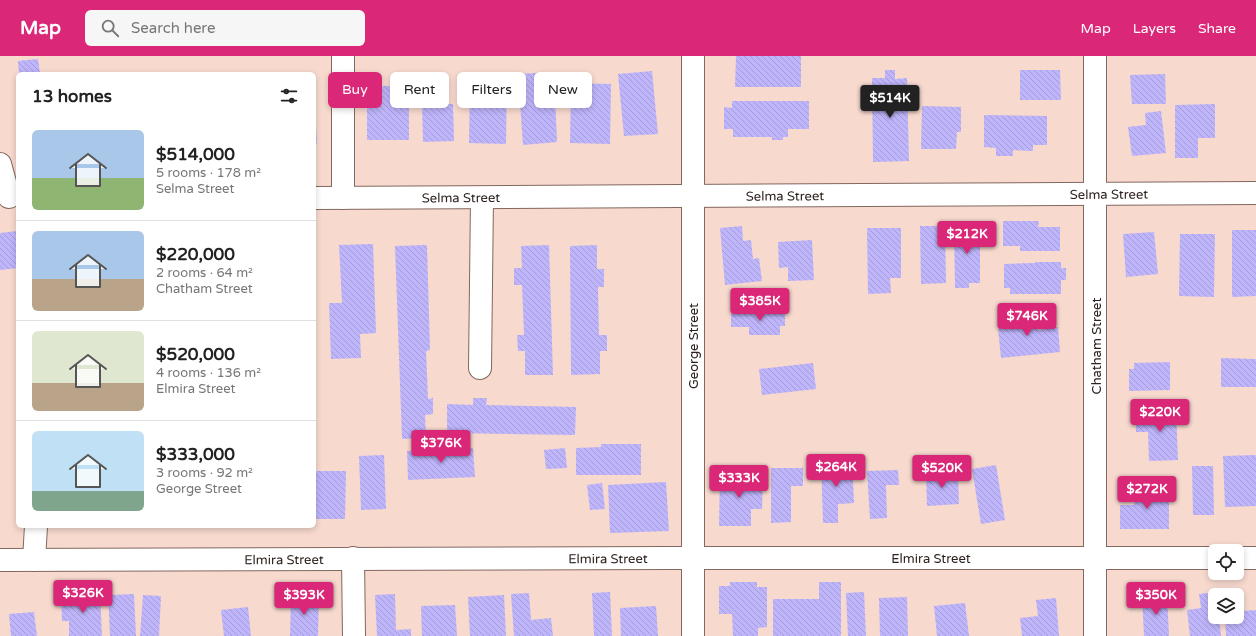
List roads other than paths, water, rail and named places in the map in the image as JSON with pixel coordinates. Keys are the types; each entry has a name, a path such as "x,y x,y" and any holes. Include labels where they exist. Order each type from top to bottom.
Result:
{"street":[{"path":"343,56 343,198"},
{"name":"George Street","path":"693,56 692,197 694,636"},
{"name":"Chatham Street","path":"1095,56 1095,636"},
{"path":"0,164 9,197"},
{"name":"Selma Street","path":"316,198 1256,193"},
{"path":"480,368 482,198"},
{"path":"34,560 36,528"},
{"path":"354,558 354,636"},
{"name":"Elmira Street","path":"0,560 354,558 1208,558"},
{"path":"1244,558 1256,558"}]}
